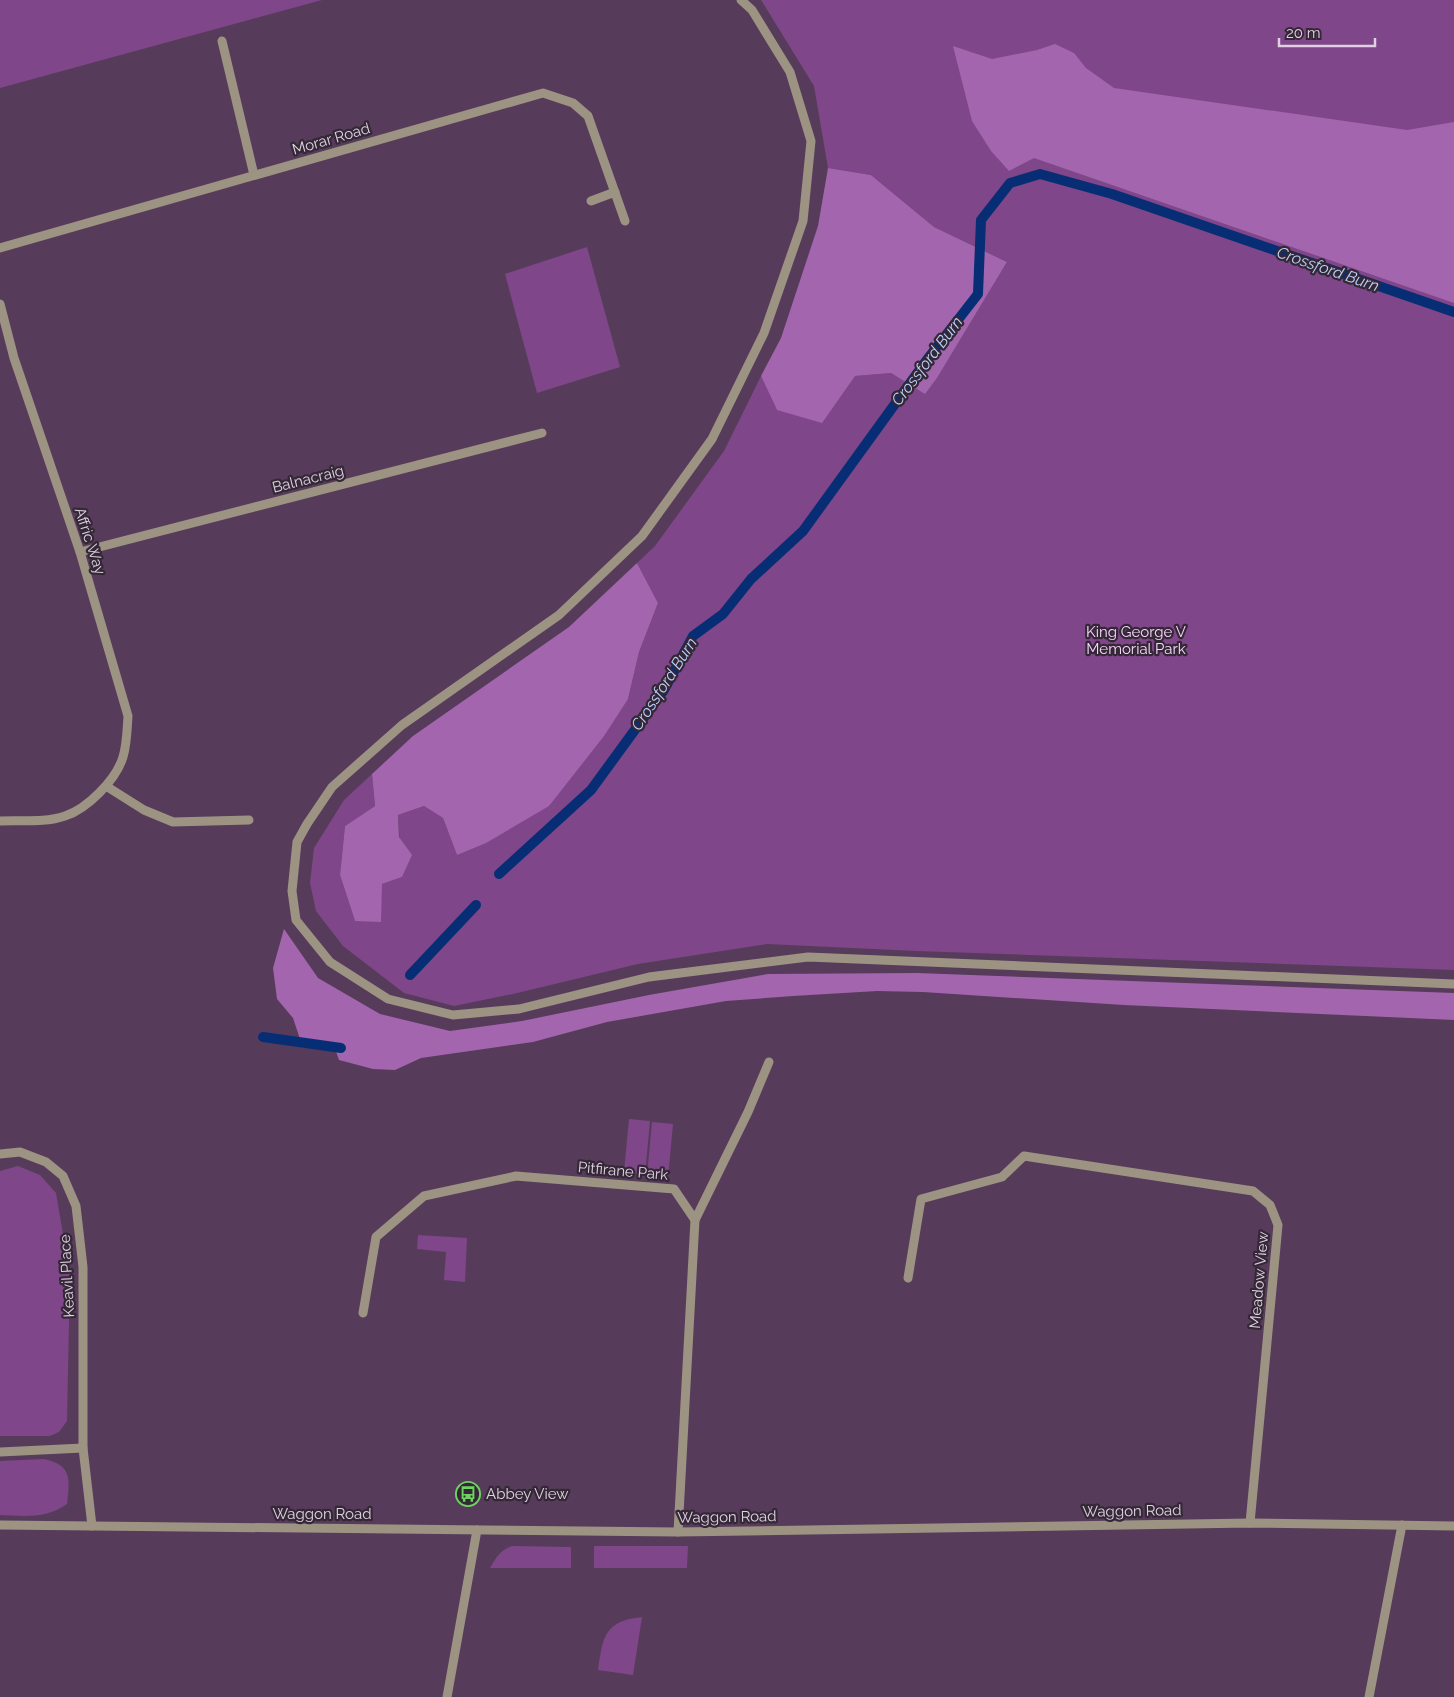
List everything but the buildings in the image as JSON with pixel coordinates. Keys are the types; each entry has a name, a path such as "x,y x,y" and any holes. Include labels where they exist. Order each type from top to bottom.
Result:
{"street":[{"path":"741,0 752,10 790,72 811,141 803,221 764,333 712,439 642,536 559,615 402,725 332,788 297,842 292,891 296,920 330,962 388,999 453,1015 519,1009 649,977 808,957 1454,984"},
{"path":"222,41 254,175"},
{"name":"Morar Road","path":"0,248 543,93 573,103 588,116 625,221"},
{"path":"591,202 615,192"},
{"name":"Affric Way","path":"0,304 14,358 80,552 128,716 127,740 122,760 106,786 90,804 66,816 45,820 0,821"},
{"name":"Balnacraig","path":"80,552 542,433"},
{"path":"106,786 144,810 173,822 249,820"},
{"path":"678,1532 694,1220 748,1112 769,1062"},
{"name":"Keavil Place","path":"0,1154 20,1152 46,1162 63,1176 76,1206 82,1267 83,1448 92,1526"},
{"name":"Meadow View","path":"908,1278 920,1199 1002,1177 1024,1156 1253,1191 1270,1205 1278,1225 1250,1522"},
{"name":"Pitfirane Park","path":"363,1313 376,1237 424,1196 516,1176 674,1189 694,1220"},
{"path":"0,1452 83,1448"},
{"name":"Waggon Road","path":"0,1525 678,1532 1250,1522 1454,1526"},
{"path":"1369,1697 1402,1525"},
{"path":"448,1697 477,1530"}],"green space":[{"path":"0,0 322,0 0,88"},
{"name":"King George V Memorial Park","path":"761,0 1454,0 1454,970 767,944 638,964 454,1006 404,993 343,946 316,911 310,883 314,848 344,800 372,774 375,806 345,826 340,875 355,921 382,884 402,877 398,815 424,806 443,818 457,855 628,699 639,652 658,603 637,563 655,546 724,451 761,376 777,410 855,376 891,373 925,393 937,378 1007,262 934,227 871,175 828,168 814,86"},
{"path":"587,247 620,367 537,393 505,274"},
{"path":"629,1119 650,1121 645,1175 624,1172"},
{"path":"652,1122 673,1124 668,1178 647,1176"},
{"path":"18,1166 40,1175 56,1193 70,1275 67,1421 59,1432 50,1436 0,1436 0,1171"},
{"path":"418,1235 467,1238 465,1282 444,1280 446,1252 417,1249"},
{"path":"44,1459 60,1465 67,1474 69,1487 67,1504 51,1512 35,1516 0,1515 0,1461"},
{"path":"512,1546 571,1547 571,1568 490,1568 499,1554"},
{"path":"594,1546 688,1546 687,1568 594,1568"},
{"path":"642,1617 633,1675 598,1670 604,1640 608,1633 620,1622"}],"shaded area":[{"path":"1055,44 1074,53 1086,68 1114,88 1407,130 1454,122 1454,303 1034,158 1009,171 991,151 972,121 953,46 992,59 1037,50"},
{"path":"828,168 871,175 934,227 1007,262 937,378 925,394 891,373 855,376 822,423 777,410 761,376 781,338 818,226"},
{"path":"637,563 658,603 639,652 628,699 604,736 549,806 486,843 457,855 443,818 424,806 398,815 399,837 412,855 402,877 382,884 381,922 355,921 340,875 345,826 375,806 372,774 413,736 569,627"},
{"path":"284,929 318,978 380,1014 450,1031 522,1021 649,995 768,974 917,973 1454,993 1454,1020 1124,1005 923,992 877,991 726,1001 607,1022 533,1042 421,1058 395,1070 373,1069 339,1060 333,1043 303,1048 293,1018 277,999 273,968"}],"waterway":[{"name":"Crossford Burn","path":"499,874 591,790 664,690 693,636 723,614 751,579 803,531 929,357 978,294 981,220 1010,183 1040,174 1112,194 1454,312"},
{"name":"Crossford Burn","path":"410,975 476,905"},
{"name":"Crossford Burn","path":"263,1037 341,1048"}],"place":[{"name":"Abbey View","path":"468,1494"}]}
